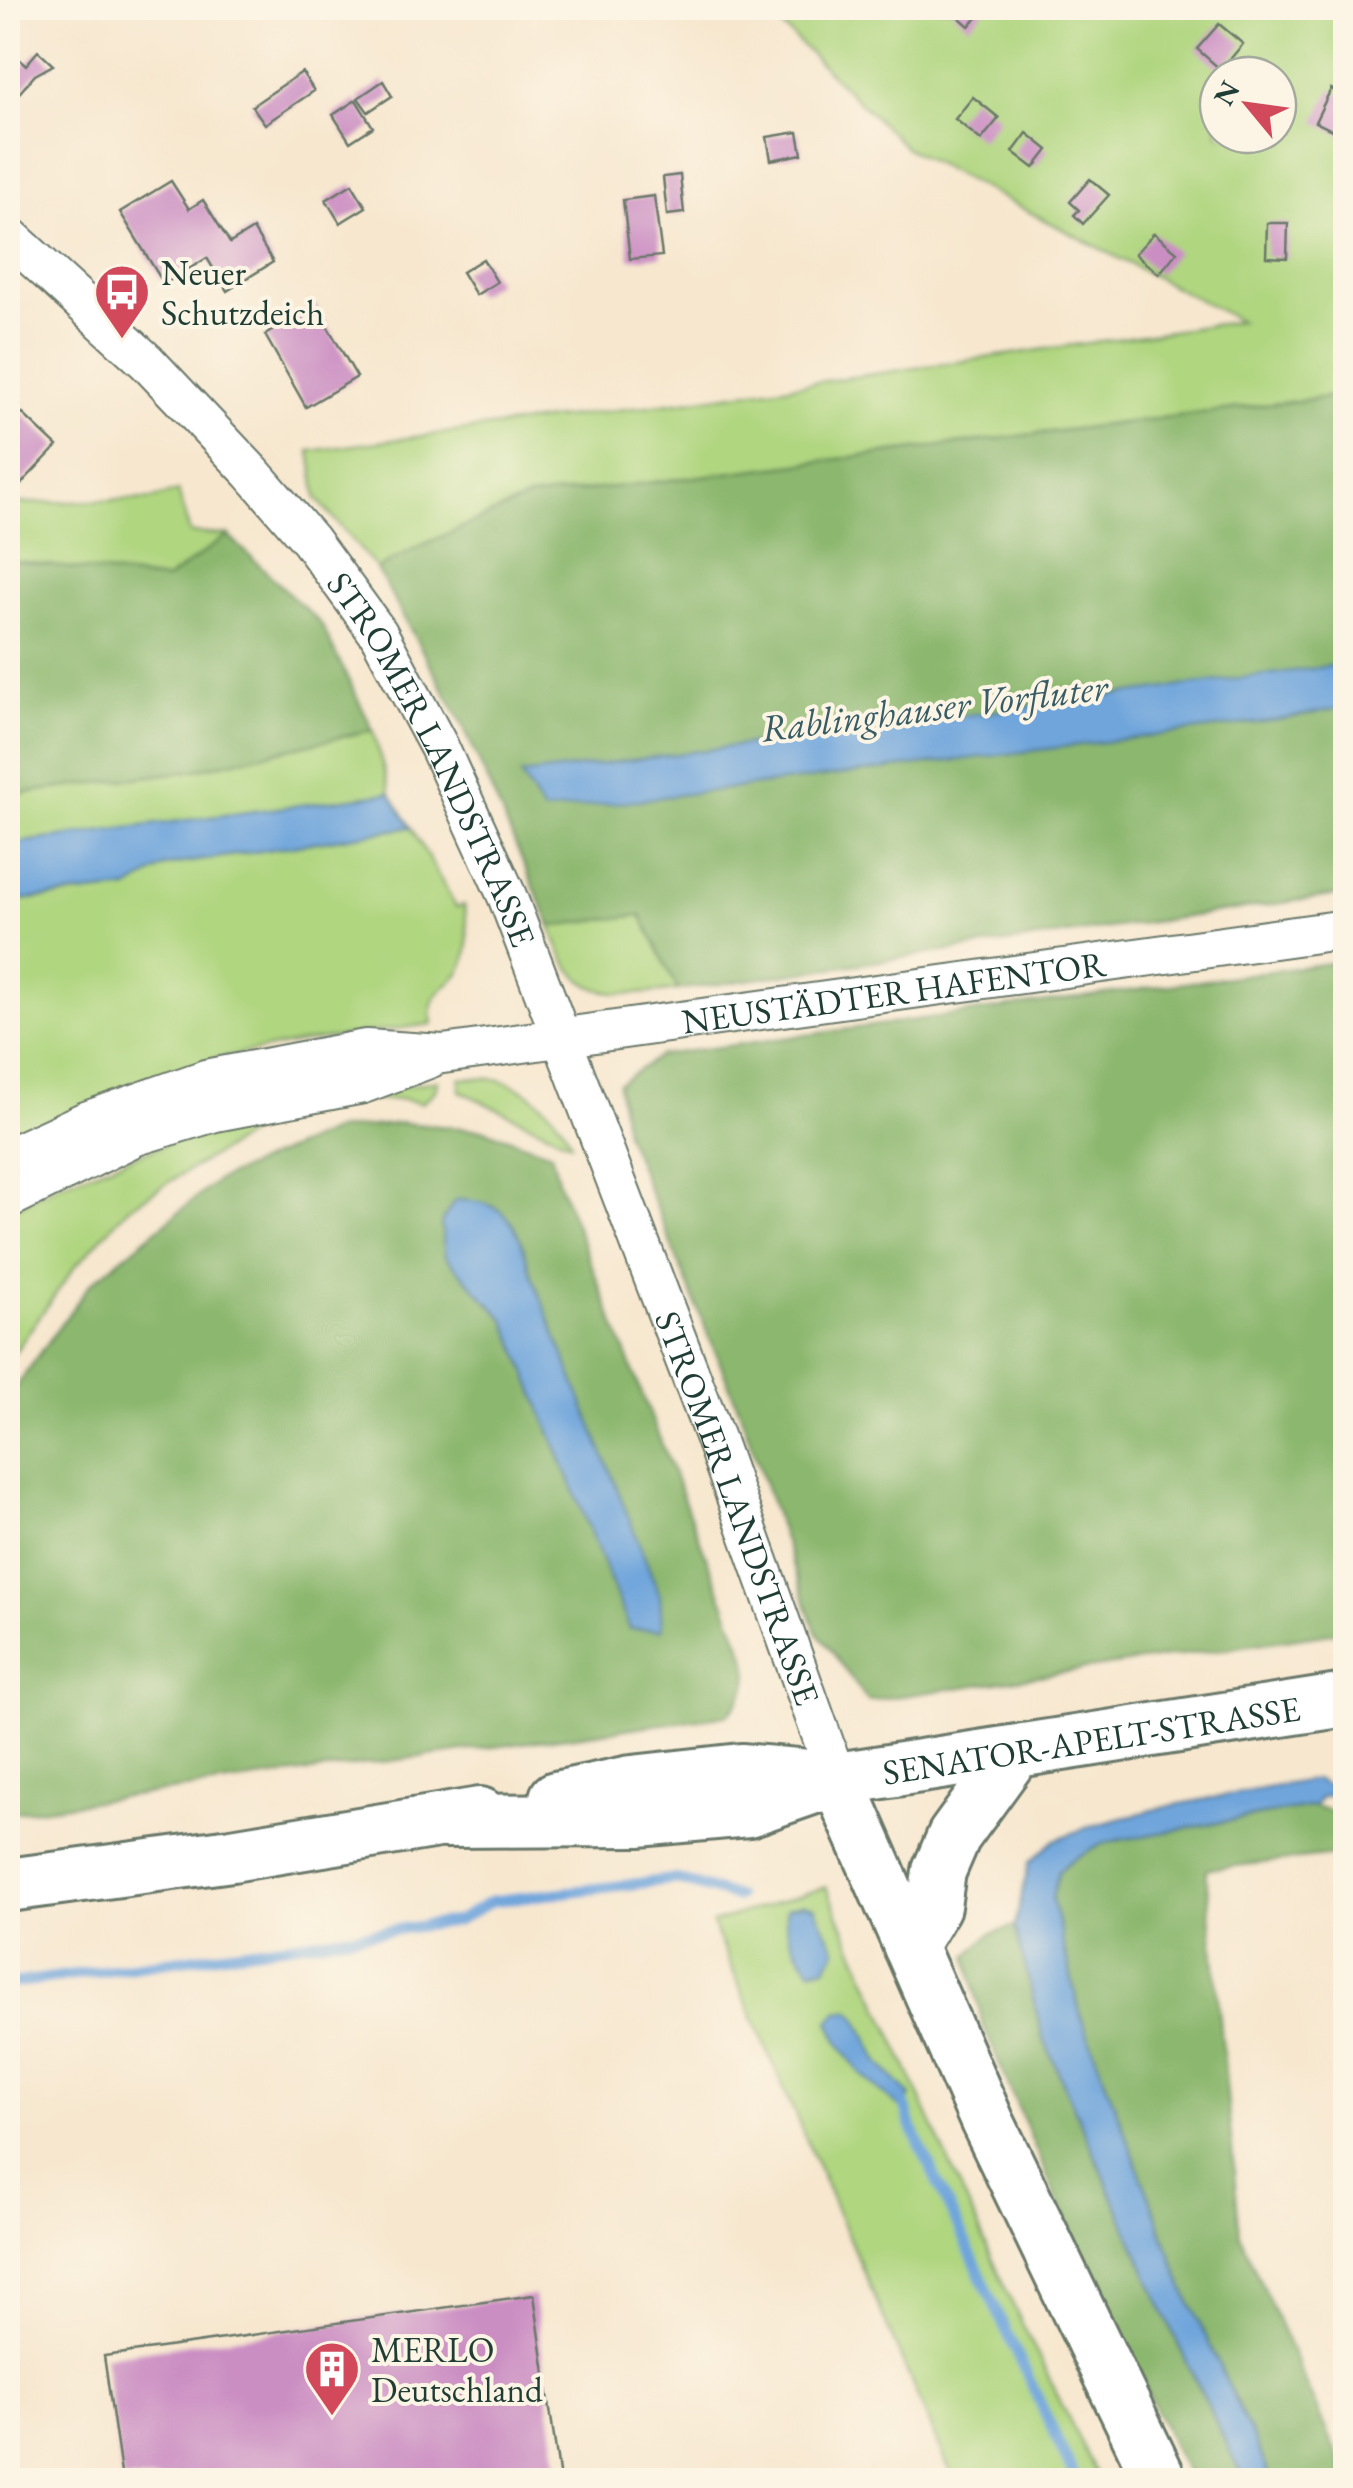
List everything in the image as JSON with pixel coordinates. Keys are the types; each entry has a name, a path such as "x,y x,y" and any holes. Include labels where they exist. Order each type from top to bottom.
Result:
{"street":[{"name":"STROMER LANDSTRASSE","path":"8,235 147,362 252,472 310,540 378,633 439,747 506,896 714,1436 837,1779 987,2121 1160,2480"},
{"name":"NEUSTÄDTER HAFENTOR","path":"8,1157 86,1122 206,1079 366,1049 443,1054 1346,929"},
{"name":"NEUSTÄDTER HAFENTOR","path":"8,1199 136,1136 215,1112 363,1084 443,1054"},
{"name":"SENATOR-APELT-STRASSE","path":"8,1886 445,1822 632,1782 741,1770 837,1779 1346,1700"},
{"path":"910,1946 934,1906 939,1871 954,1836 1016,1752"}],"green space":[{"path":"764,8 1345,8 1345,395 528,498 377,569 317,499 310,451 1240,321 906,148"},
{"path":"1345,395 1345,894 678,990 641,915 551,926 462,723 377,569 528,498"},
{"path":"178,491 190,533 228,535 166,580 8,562 8,504 151,499"},
{"path":"228,535 321,624 373,730 195,770 8,795 8,562 166,580"},
{"path":"373,730 390,793 8,844 8,795 195,770"},
{"path":"411,827 456,907 464,905 467,929 464,963 435,997 432,1024 219,1058 8,1139 8,901 127,889 165,866"},
{"path":"641,915 678,990 633,994 598,989 571,969 551,926"},
{"path":"1345,961 1345,1631 868,1701 815,1629 739,1409 625,1132 618,1084 661,1055"},
{"path":"460,1078 496,1079 522,1089 551,1113 571,1143 460,1091"},
{"path":"438,1080 435,1091 422,1103 400,1099 355,1101 259,1129 128,1208 74,1268 8,1361 8,1211 59,1184 236,1118"},
{"path":"402,1123 485,1130 551,1153 559,1183 746,1658 748,1674 742,1695 728,1715 8,1813 8,1398 90,1284 218,1180 335,1130","holes":["521,1240 630,1629 505,1320 445,1256"]},
{"path":"1314,1806 1345,1815 1345,1854 1206,1869 1240,2235 1345,2473 1345,2480 1272,2480 1184,2289 1081,2017 1052,1898 1059,1871 1102,1843"},
{"path":"826,1887 1013,2305 1099,2480 954,2480 712,1923"},
{"path":"1015,1926 1043,2037 1179,2346 1244,2480 1190,2480 1081,2256 983,2025 967,1956 990,1934"}],"water":[{"path":"1345,664 1345,707 1279,720 543,812 521,775"},
{"path":"390,793 411,827 165,866 128,889 8,901 8,844"},
{"path":"455,1200 488,1204 500,1210 515,1229 660,1596 662,1630 630,1629 505,1320 445,1256 441,1223"},
{"path":"1315,1779 1333,1785 1331,1795 1321,1797 1314,1806 1102,1843 1059,1871 1052,1898 1081,2017 1184,2289 1272,2480 1244,2480 1179,2346 1043,2037 1015,1926 1029,1863 1054,1840 1164,1807"},
{"path":"803,1904 815,1907 836,1951 826,1967 810,1970 788,1933 787,1908"},
{"path":"850,2010 879,2062 911,2096 902,2109 859,2071 836,2037 829,2022 837,2012"}],"building":[{"path":"987,8 969,26 952,11"},
{"path":"1219,24 1243,44 1234,55 1204,55 1197,49"},
{"path":"8,49 26,65 38,51 53,65 35,75 8,106"},
{"path":"302,72 314,91 265,124 252,106"},
{"path":"383,81 392,96 368,112 358,98"},
{"path":"1331,89 1346,96 1346,137 1315,122"},
{"path":"973,97 999,118 981,140 955,119"},
{"path":"356,100 373,127 350,142 333,115"},
{"path":"798,132 802,154 771,160 767,137"},
{"path":"1027,133 1048,150 1034,168 1013,152"},
{"path":"680,175 684,213 667,215 663,177"},
{"path":"1090,179 1109,195 1083,224 1074,215 1079,210 1070,202"},
{"path":"171,181 189,209 203,200 230,243 253,229 273,262 227,291 207,258 164,284 120,212"},
{"path":"352,184 366,207 340,223 326,200"},
{"path":"654,196 662,256 630,259 623,200"},
{"path":"1267,223 1288,223 1287,258 1266,257"},
{"path":"1154,233 1177,252 1159,274 1135,254"},
{"path":"483,259 497,282 476,295 462,272"},
{"path":"315,305 357,377 306,407 265,335"},
{"path":"8,400 57,446 18,487 8,477"},
{"name":"MERLO Deutschland","path":"534,2295 560,2480 122,2480 104,2356"}],"waterway":[{"path":"8,1984 457,1921 492,1901 675,1879 737,1897"},
{"path":"895,2094 905,2105 911,2126 1076,2480"}],"place":[{"name":"Neuer Schutzdeich","path":"122,341"},
{"name":"MERLO Deutschland","path":"332,2418"}],"water label":[{"name":"Rablinghauser Vorfluter","path":"934,707"}]}
